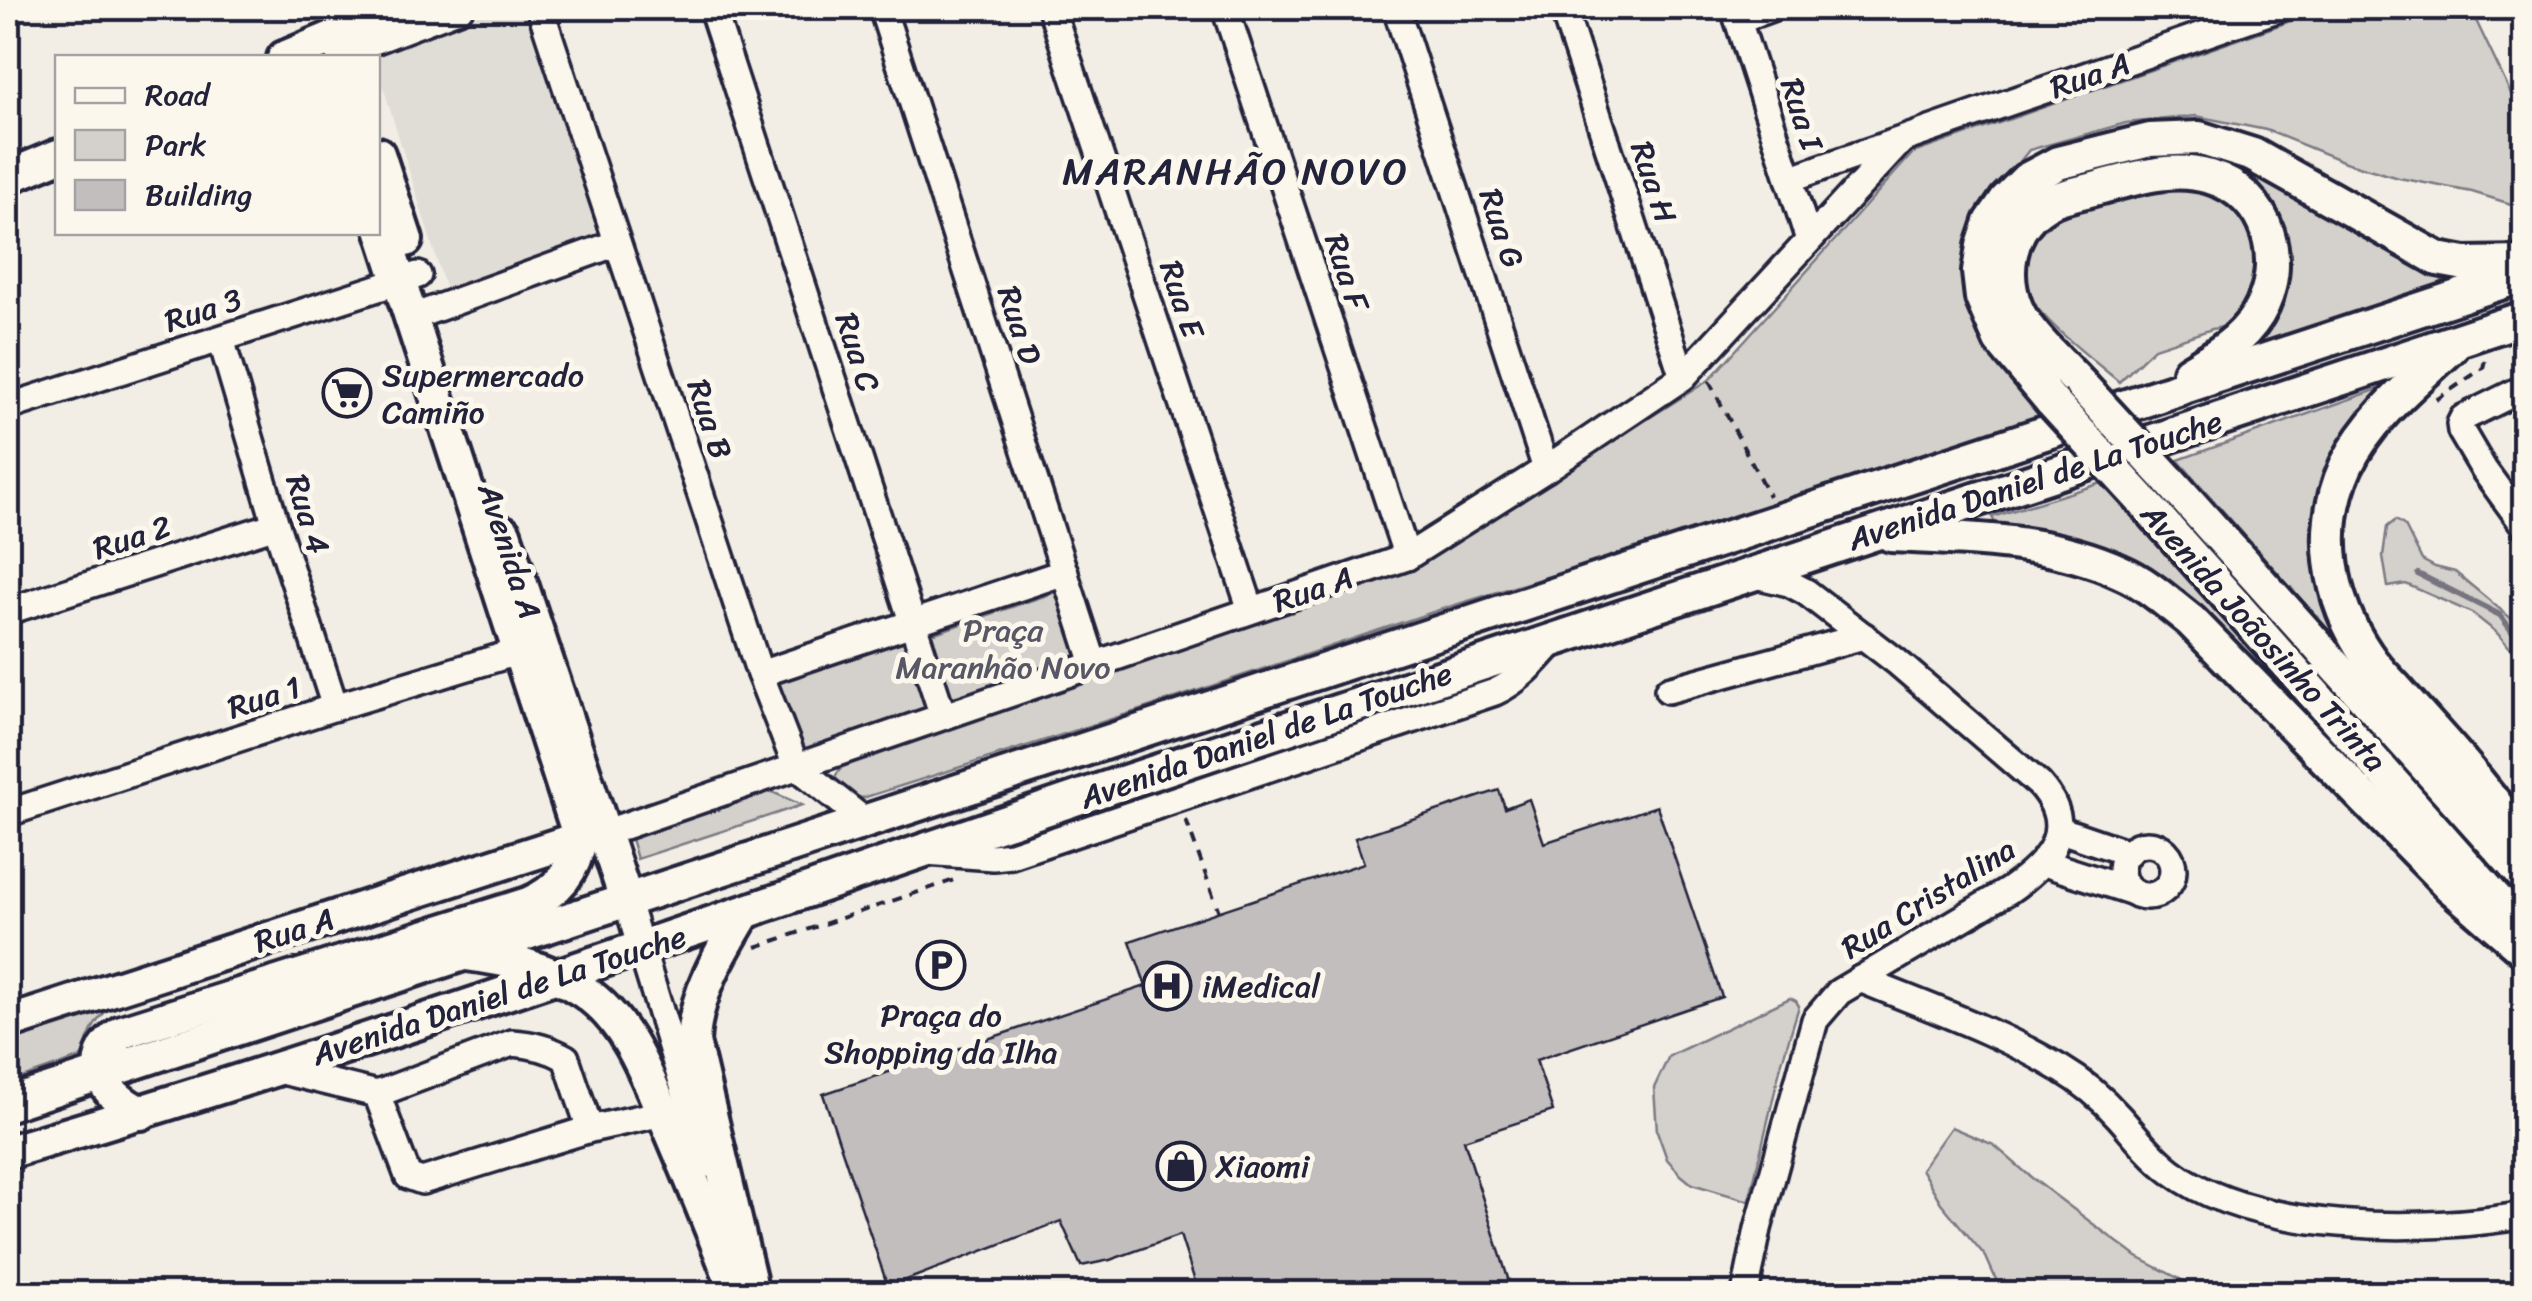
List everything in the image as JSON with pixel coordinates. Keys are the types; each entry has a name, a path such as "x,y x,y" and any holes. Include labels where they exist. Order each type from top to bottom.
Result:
{"main road":[{"path":"307,55 337,51"},
{"name":"Avenida Joãosinho Trinta","path":"2524,263 2465,264 2438,259 2253,155 2199,138 2150,140 2058,162 2026,180 1991,222 1982,246 1980,272 1982,298 2000,340 2524,931"},
{"path":"8,177 55,157"},
{"name":"Avenida A","path":"380,162 408,278 592,835 626,899"},
{"path":"8,190 55,171"},
{"name":"Avenida Joãosinho Trinta","path":"2139,402 2230,346 2257,316 2270,284 2272,248 2256,208 2228,183 2206,175 2171,172 2054,200 2030,218 2011,248 2008,267 2014,303 2026,325 2524,876"},
{"name":"Avenida A","path":"380,220 408,278"},
{"name":"Avenida Daniel de La Touche","path":"8,1104 2524,275"},
{"name":"Avenida Daniel de La Touche","path":"8,1152 141,1113 642,948 1558,636 2524,318"},
{"path":"2475,334 2388,408 2361,441 2346,466 2336,496 2330,522 2332,566 2347,621 2368,658 2486,790 2524,843"},
{"path":"1872,534 2027,545 2091,560 2150,588 2192,621 2451,886 2524,950"},
{"path":"141,1113 112,1095 100,1072 106,1046 122,1032 528,904 546,896 562,882 592,835"},
{"name":"Rua A","path":"8,1023 592,835"},
{"path":"528,904 626,899"},
{"path":"744,913 706,984 696,1014 693,1042 749,1294"},
{"path":"463,953 499,958 556,976 595,1000 622,1032 647,1076 737,1294"}],"street":[{"path":"337,51 411,8"},
{"path":"337,51 460,8"},
{"name":"Rua B","path":"540,8 760,674 796,766"},
{"name":"Rua C","path":"712,8 943,716"},
{"name":"Rua D","path":"882,8 1094,664"},
{"name":"Rua E","path":"1051,8 1250,610"},
{"name":"Rua F","path":"1225,8 1407,557"},
{"name":"Rua G","path":"1396,8 1546,469"},
{"name":"Rua H","path":"1564,8 1683,377"},
{"path":"1736,14 1772,8"},
{"name":"Rua A","path":"1789,179 2280,8"},
{"name":"Rua I","path":"1736,14 1808,240"},
{"name":"Rua A","path":"592,835 1407,557 1683,377 1900,142"},
{"path":"420,314 617,243"},
{"name":"Rua 3","path":"8,407 408,278"},
{"name":"Rua 4","path":"220,339 335,708"},
{"path":"2524,388 2463,418 2460,424 2484,470 2524,524"},
{"name":"Rua 2","path":"8,611 276,524"},
{"path":"760,674 1066,572"},
{"name":"Rua Cristalina","path":"1745,1294 1758,1229 1814,1020 1839,992 2008,890 2044,863 2058,829 2052,800 2039,784 1864,636 1806,592 1789,583 1750,574"},
{"path":"1668,690 1864,636"},
{"name":"Rua 1","path":"8,813 530,648"},
{"path":"796,766 865,820"},
{"path":"2058,829 2128,853"},
{"path":"2044,863 2134,892 2151,895 2160,892 2172,879 2168,853 2152,844 2134,847 2128,853 2123,860 2122,878 2134,892"},
{"name":"Avenida A","path":"626,899 749,1294"},
{"path":"1860,979 2018,1045 2061,1069 2099,1096 2174,1174 2234,1203 2287,1215 2411,1227 2489,1222 2524,1215"},
{"path":"274,1069 377,1094 512,1044 522,1044 566,1058 590,1129"},
{"path":"377,1094 408,1176 422,1181 590,1129 663,1113"}],"path":[{"path":"2435,401 2483,368 2475,334"},
{"path":"1683,377 1710,383 1782,520"},
{"path":"1181,806 1219,912"}],"shaded area":[{"path":"495,8 525,8 601,238 446,290 380,76 378,55"}],"green space":[{"path":"2328,8 2470,8 2524,121 2524,208 2345,162 2266,130 2196,116 2126,123 2029,150 1975,219 2057,420 1439,610 863,798 849,795 835,782 842,767 1418,564 1709,380 1913,153"},
{"path":"2205,150 2228,157 2442,271 2442,287 2262,345 2256,338 2285,277 2203,164"},
{"path":"2163,184 2197,184 2241,209 2258,251 2255,280 2244,305 2228,326 2154,348 2119,382 2040,312 2025,288 2024,269 2035,240 2052,217"},
{"path":"2384,387 2348,440 2315,560 2320,590 2346,650 2178,460"},
{"path":"2102,483 2293,676 2277,693 2208,620 2000,532 1992,517"},
{"path":"2396,520 2405,526 2422,560 2455,572 2524,629 2524,664 2496,632 2472,613 2406,584 2388,587 2383,556 2387,527"},
{"name":"Praça Maranhão Novo","path":"1056,592 1080,661 951,705 926,636"},
{"path":"904,639 928,708 798,753 774,684"},
{"path":"763,788 802,805 637,859 629,832"},
{"path":"120,998 95,1024 82,1057 8,1083 8,1037"},
{"path":"1790,998 1799,1006 1749,1201 1692,1184 1667,1159 1657,1131 1654,1088 1669,1056"},
{"path":"1951,1127 1994,1145 2137,1257 2207,1293 2002,1293 1986,1257 1941,1203 1921,1169"}],"building":[{"path":"1499,790 1505,808 1529,799 1544,843 1657,806 1722,997 1536,1060 1553,1111 1464,1140 1513,1294 1199,1294 1180,1235 1081,1266 1061,1221 888,1287 823,1094 1146,986 1130,941 1364,863 1355,838"}],"waterway":[{"path":"2418,574 2500,615 2524,643"}],"place":[{"name":"Supermercado Camiño","path":"347,393"},
{"name":"Praça do Shopping da Ilha","path":"941,965"},
{"name":"iMedical","path":"1167,986"},
{"name":"Xiaomi","path":"1181,1166"}],"district":[{"name":"MARANHÃO NOVO","path":"1236,171"}]}
